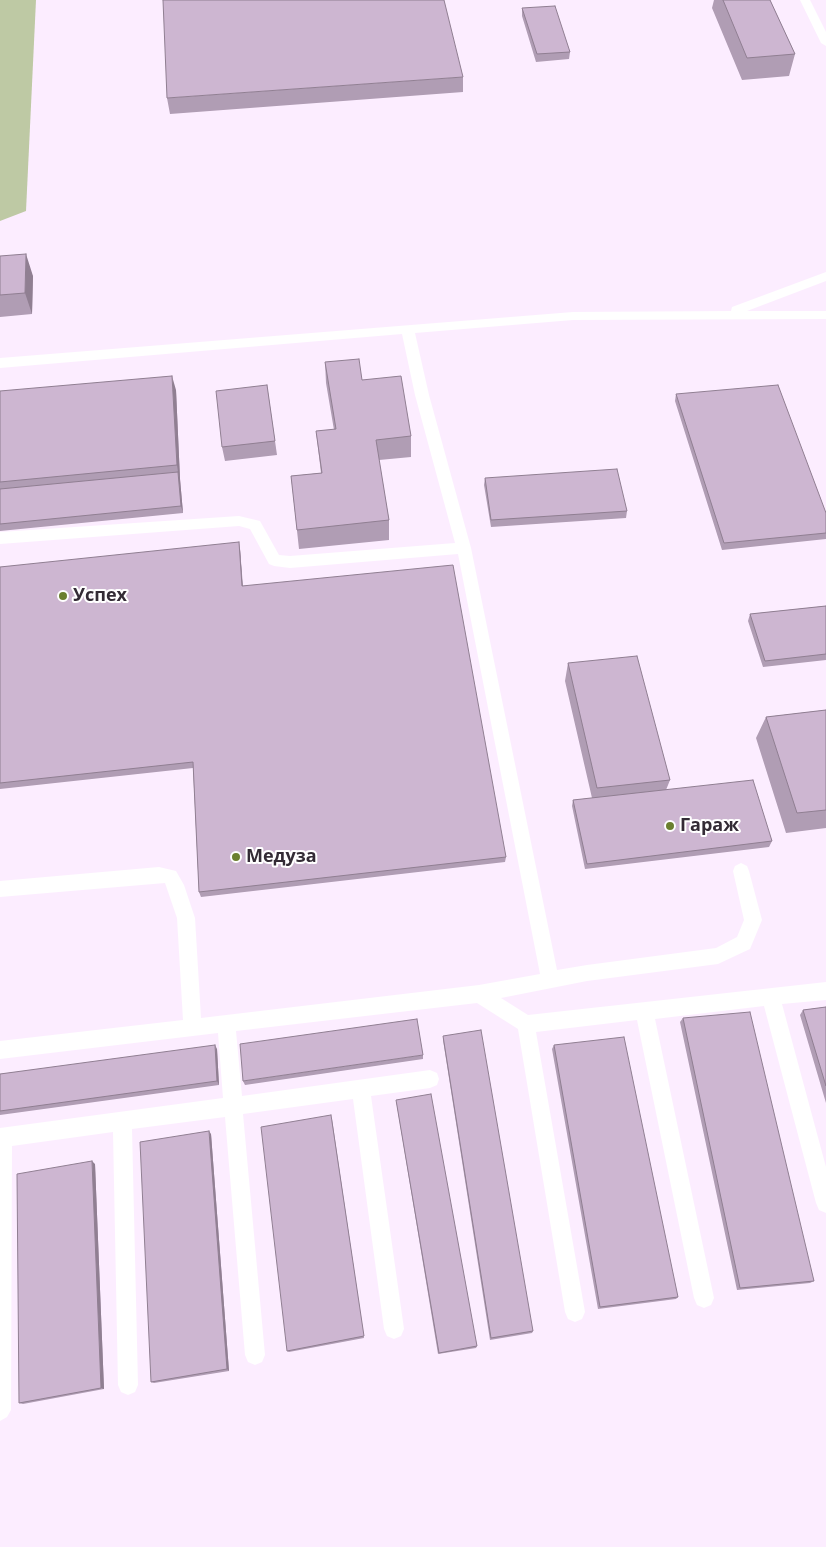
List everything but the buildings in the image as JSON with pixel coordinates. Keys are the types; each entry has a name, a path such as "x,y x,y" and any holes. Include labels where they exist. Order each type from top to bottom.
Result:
{"lane":[{"path":"805,0 826,43"},
{"path":"726,314 826,276"},
{"path":"0,363 573,316 826,315"},
{"path":"408,330 422,395 464,548 550,980"},
{"path":"0,538 239,521 255,525 274,560 290,562 464,548"},
{"path":"0,1050 479,994 587,974 718,956 744,942 753,920 741,871"},
{"path":"0,889 158,875 170,876 186,918 192,1027"},
{"path":"479,994 526,1024 826,991"},
{"path":"771,997 826,1203"},
{"path":"644,1011 704,1298"},
{"path":"226,1023 255,1356"},
{"path":"526,1024 575,1312"},
{"path":"0,1410 1,1138 430,1079"},
{"path":"361,1088 394,1329"},
{"path":"122,1121 128,1385"}],"green space":[{"path":"0,0 36,0 26,211 0,221"}],"place":[{"name":"Успех","path":"63,596"},
{"name":"Гараж","path":"670,826"},
{"name":"Медуза","path":"236,857"}]}
